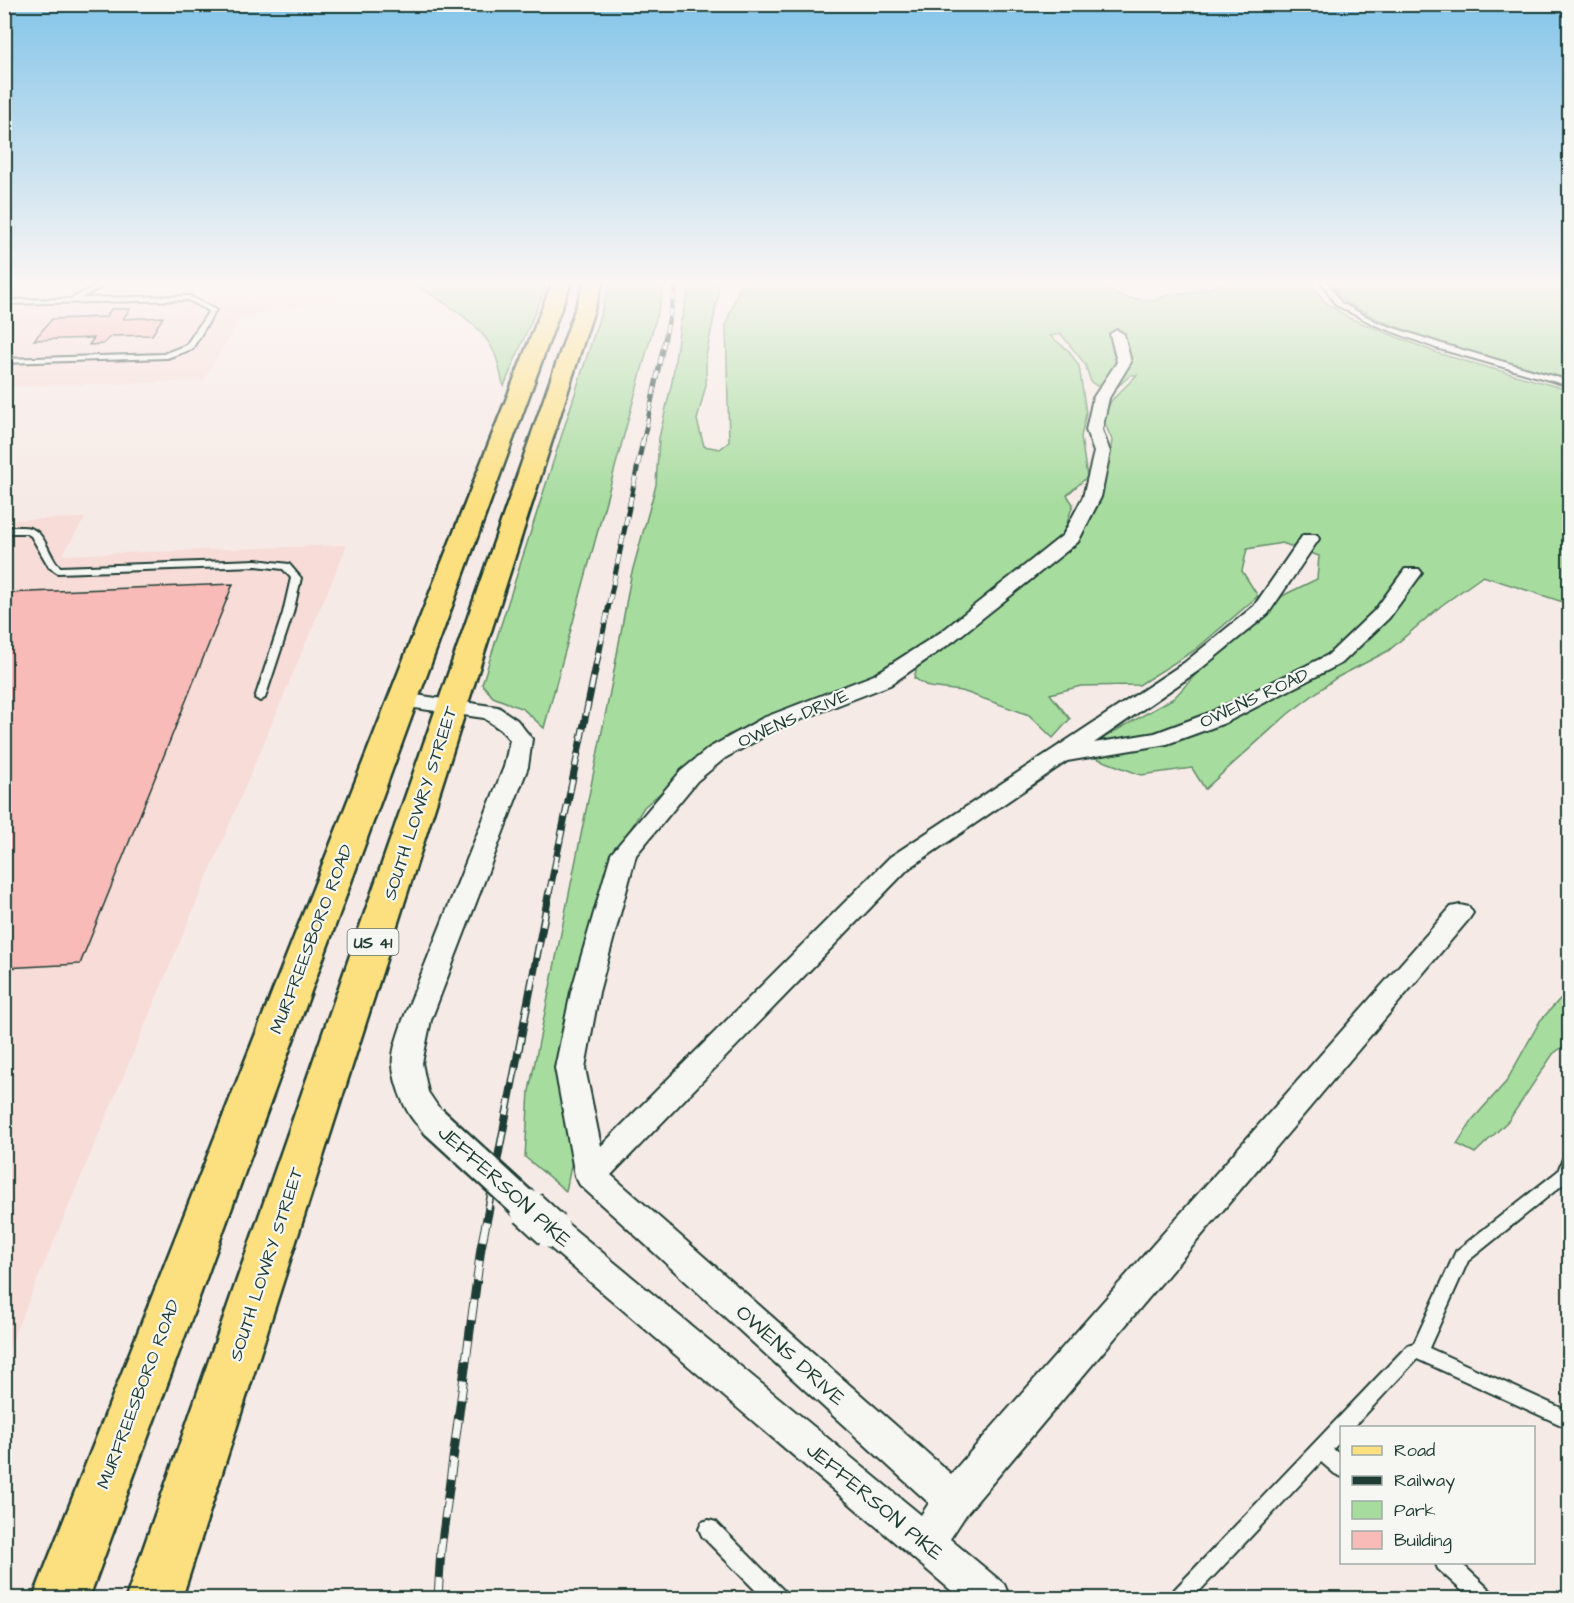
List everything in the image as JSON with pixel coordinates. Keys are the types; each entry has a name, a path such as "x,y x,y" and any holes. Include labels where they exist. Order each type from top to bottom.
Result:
{"main road":[{"name":"MURFREESBORO ROAD","path":"61,1599 533,356"},
{"name":"SOUTH LOWRY STREET","path":"154,1599 569,356"}],"street":[{"name":"OWENS DRIVE","path":"953,1500 591,1176 570,1068 585,992 624,854 689,776 717,753 771,723 882,680 948,636 1071,538 1092,497 1102,452 1094,430 1101,398 1124,362 1122,356"},
{"path":"591,1176 899,863 1191,668 1261,610 1310,539"},
{"name":"OWENS ROAD","path":"1058,756 1159,739 1217,717 1297,679 1335,659 1382,614 1412,573"},
{"name":"JEFFERSON PIKE","path":"402,700 490,712 510,725 521,739 516,767 417,1020 407,1062 414,1095 432,1120 552,1230 990,1599"},
{"path":"925,1543 953,1500 1460,913"}],"lane":[{"path":"4,361 165,356"},
{"path":"1473,356 1569,384"},
{"path":"4,530 29,531 40,540 48,563 58,570 256,563 286,566 296,578 288,613 260,698"},
{"path":"1418,1352 1462,1256 1568,1171"},
{"path":"1342,1426 1414,1350 1569,1421"},
{"path":"1180,1599 1340,1428"},
{"path":"1320,1449 1340,1467"},
{"path":"709,1529 777,1599"},
{"path":"1446,1564 1484,1599"}],"shaded area":[{"path":"5,356 218,356 203,381 5,387"},
{"path":"85,518 62,555 347,545 5,1357 5,520"}],"green space":[{"path":"496,356 517,356 504,386 502,379"},
{"path":"587,356 646,356 544,728 523,709 493,697 482,684"},
{"path":"676,356 706,356 706,385 697,420 704,446 720,449 729,442 727,356 1072,356 1079,366 1086,413 1081,437 1087,477 1067,495 1073,504 1062,538 926,643 867,681 728,735 644,807 615,854 578,997 576,1141 566,1191 525,1157 529,1091 612,682 631,576 656,485 659,438"},
{"path":"1078,356 1446,356 1569,390 1569,604 1483,576 1442,605 1388,651 1336,678 1288,714 1205,789 1192,768 1141,775 1093,757 1101,739 1174,698 1210,659 1284,595 1317,579 1319,556 1282,543 1247,549 1242,571 1258,596 1195,650 1139,685 1081,686 1050,694 1070,719 1053,738 1029,715 962,691 929,687 914,678 918,663 1029,583 1076,537 1110,456 1112,440 1103,419 1111,401 1137,375 1131,375 1109,394 1091,382 1085,364"},
{"path":"1481,356 1569,356 1569,381"},
{"path":"1569,989 1569,1042 1553,1054 1509,1120 1475,1153 1457,1144 1473,1119 1506,1082 1540,1021"}],"building":[{"path":"233,584 80,964 4,968 4,593"}],"railway":[{"path":"643,442 661,356"},
{"path":"601,643 643,440"},
{"path":"549,894 601,641"},
{"path":"488,1209 549,893"},
{"path":"438,1598 441,1549 481,1248 489,1208"}]}
